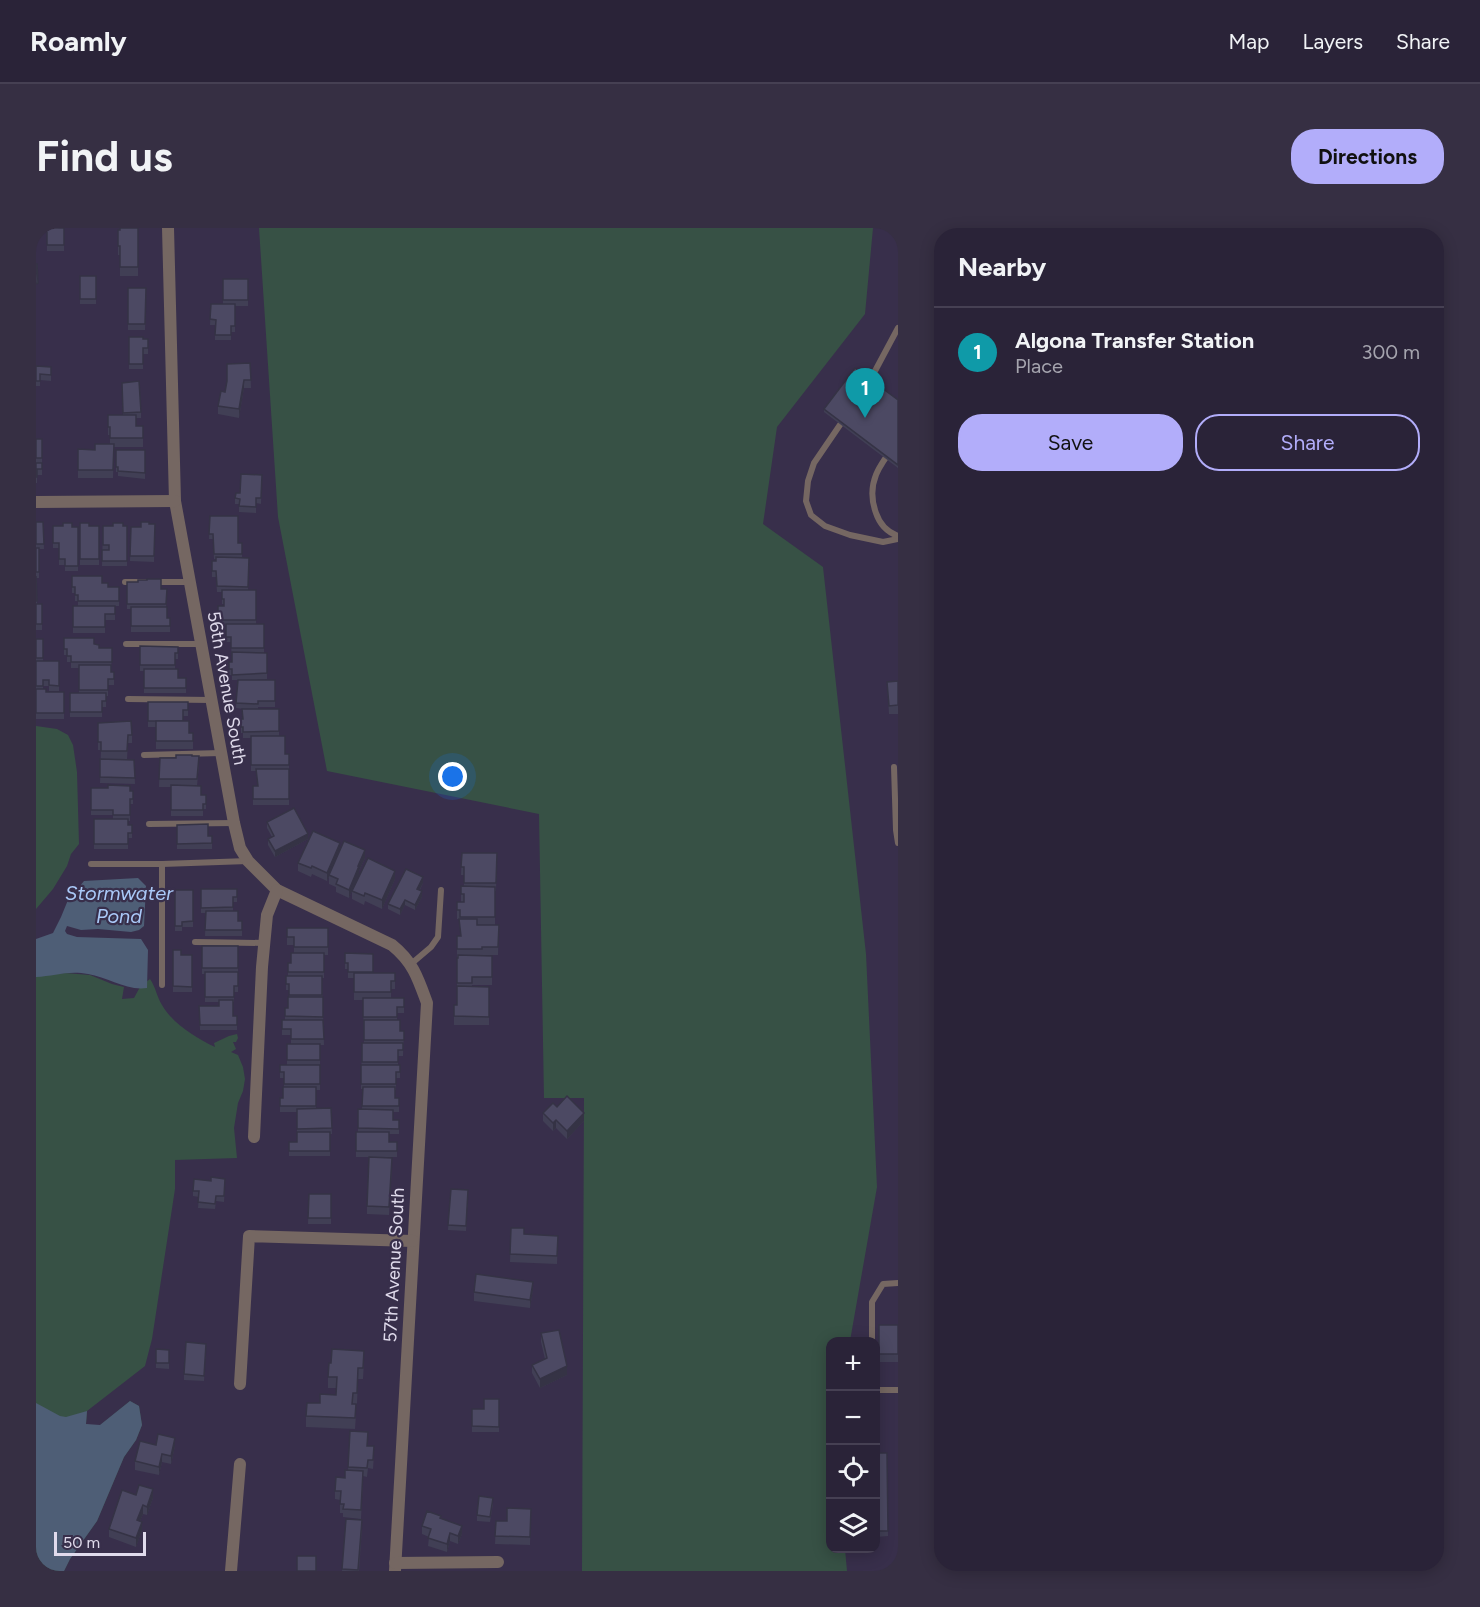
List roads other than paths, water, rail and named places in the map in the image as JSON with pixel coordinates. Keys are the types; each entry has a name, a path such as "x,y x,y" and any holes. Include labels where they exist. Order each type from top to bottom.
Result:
{"street":[{"name":"56th Avenue South","path":"168,228 175,501 240,848 248,861 277,890 392,945 411,964"},
{"path":"36,502 175,501"},
{"path":"254,1137 264,943 267,915 277,890"},
{"name":"57th Avenue South","path":"395,1567 427,1003 411,964"},
{"path":"240,1384 249,1236 413,1241"},
{"path":"231,1571 240,1464"},
{"path":"395,1567 498,1562"}],"lane":[{"path":"864,390 898,328"},
{"path":"846,416 814,462 808,481 806,501 811,515 825,526 850,535 883,542 898,538"},
{"path":"898,441 876,472 872,502 879,521 885,529 898,538"},
{"path":"125,582 190,582"},
{"path":"126,644 202,644"},
{"path":"128,699 212,700"},
{"path":"144,754 221,753"},
{"path":"894,767 898,843"},
{"path":"149,824 234,824"},
{"path":"91,864 248,861"},
{"path":"162,864 162,985"},
{"path":"411,964 431,947 438,937 441,890"},
{"path":"195,942 264,943"},
{"path":"872,1337 872,1302 883,1284 898,1283"},
{"path":"880,1390 898,1390"}],"water":[{"name":"Stormwater Pond","path":"138,878 146,886 144,926 139,930 131,932 81,930 67,926 65,931 77,937 141,939 148,950 147,988 132,988 81,973 36,977 36,939 53,933 68,900 84,881"},
{"path":"130,1401 139,1406 142,1425 136,1440 124,1457 97,1521 64,1571 36,1571 36,1403 66,1417 87,1411 86,1424 100,1425"}],"place":[{"name":"Algona Transfer Station","path":"865,418"}]}
